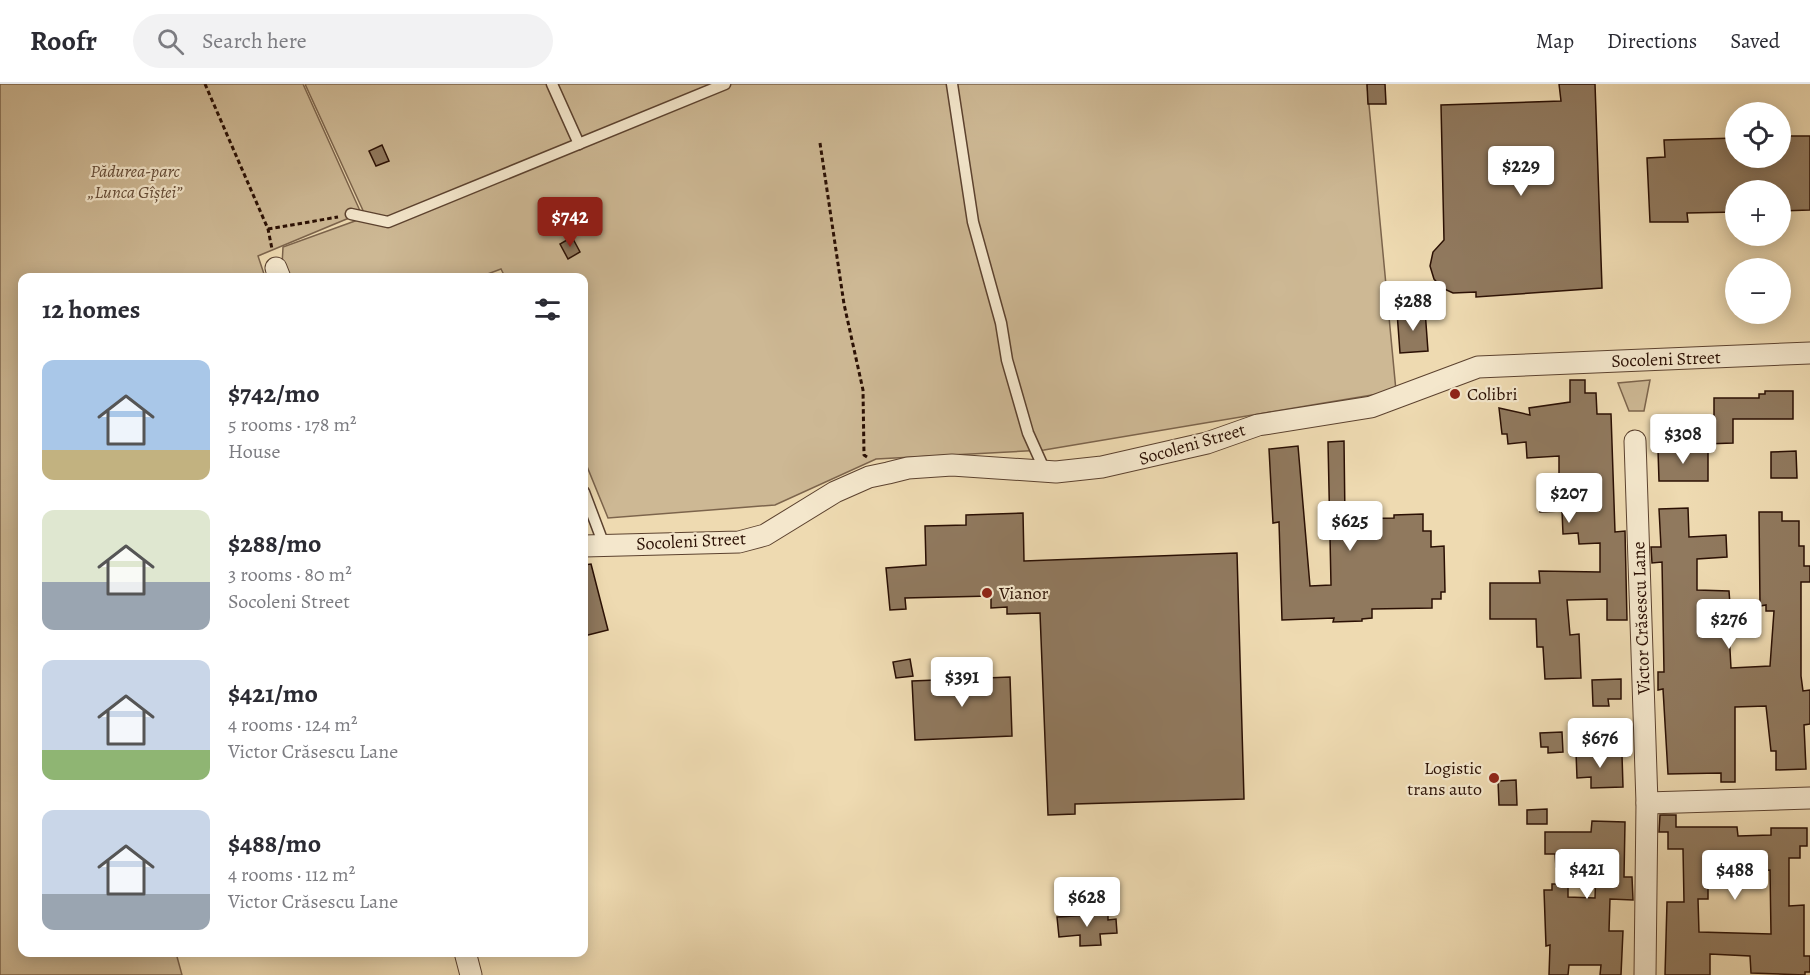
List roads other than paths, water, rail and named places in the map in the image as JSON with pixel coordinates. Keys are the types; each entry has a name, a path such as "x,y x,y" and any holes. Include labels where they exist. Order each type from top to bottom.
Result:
{"street":[{"name":"Socoleni Street","path":"594,546 739,542 765,535 835,492 869,477 908,468 952,465 1045,471 1102,468 1207,442 1258,425 1371,407 1478,367 1810,353"},
{"name":"Victor Crăsescu Lane","path":"1635,441 1647,803 1645,975"},
{"path":"1647,803 1810,798"},
{"path":"466,957 471,975"}],"lane":[{"path":"552,84 579,144"},
{"path":"351,214 388,222 725,84"},
{"path":"952,84 967,191 1002,323 1006,360 1028,433 1045,471"},
{"path":"588,514 594,546"}],"place":[{"name":"Colibri","path":"1455,394"},
{"name":"Vianor","path":"987,593"},
{"name":"Logistic trans auto","path":"1494,778"}],"park label":[{"name":"Pădurea-parc „Lunca Gîștei”","path":"135,181"}]}
